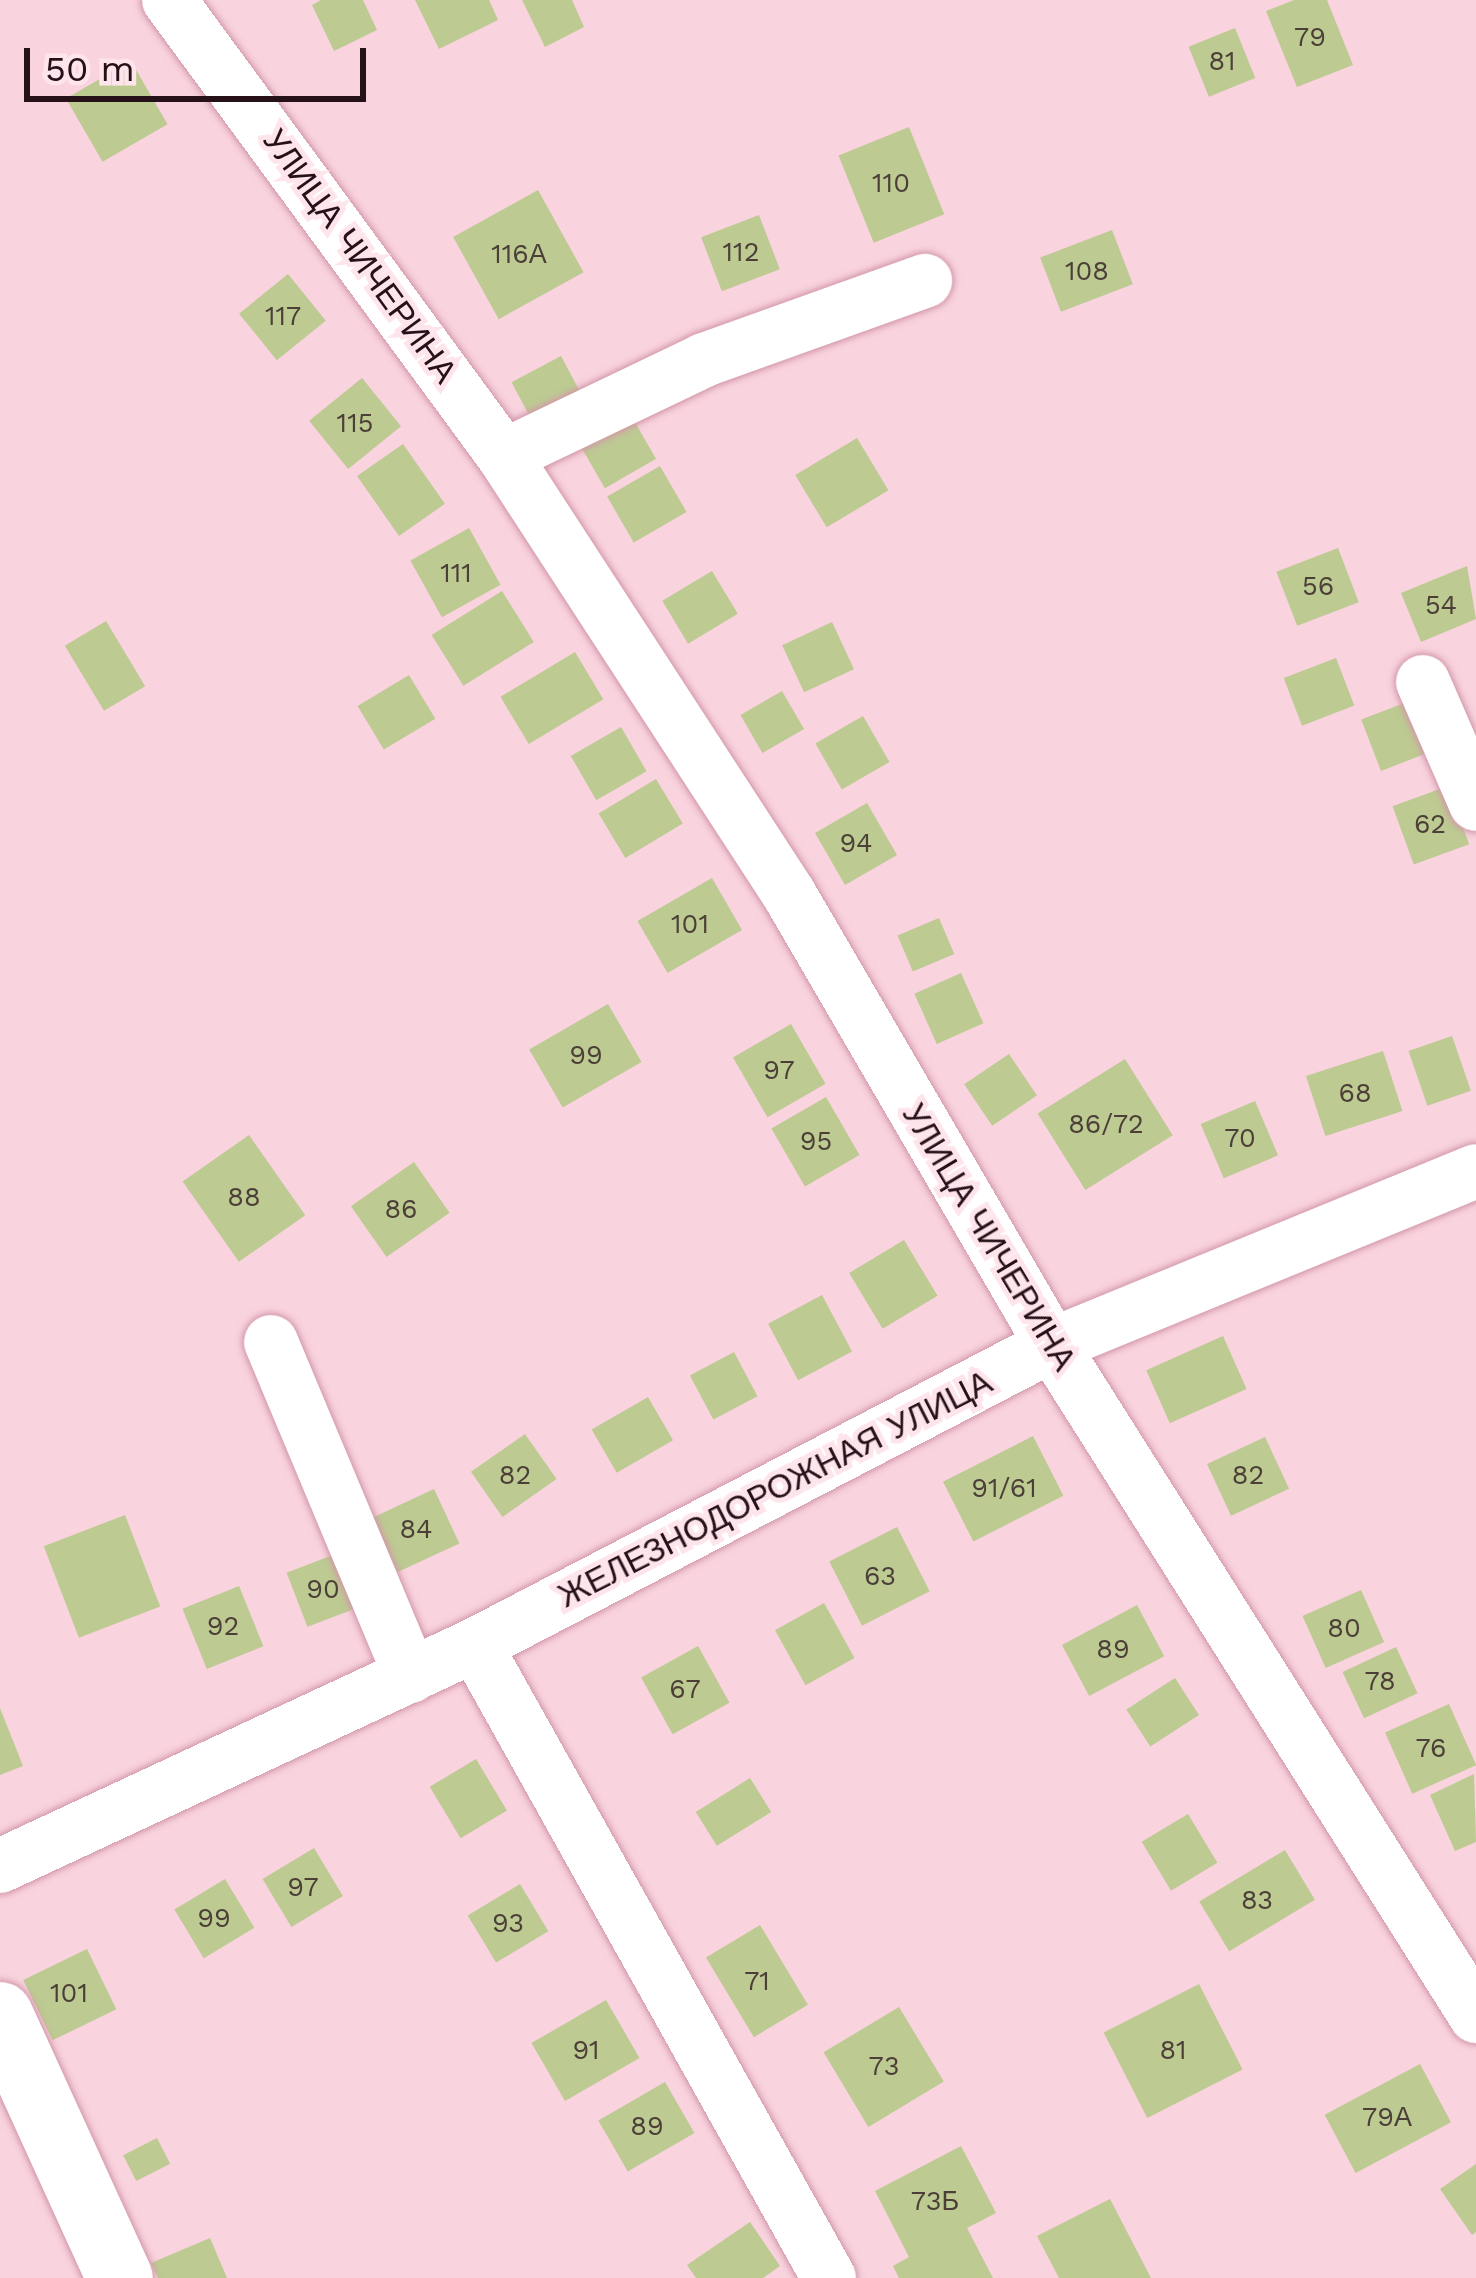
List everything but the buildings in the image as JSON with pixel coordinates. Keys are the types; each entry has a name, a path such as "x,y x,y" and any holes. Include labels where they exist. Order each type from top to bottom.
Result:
{"main road":[{"path":"0,2015 119,2278"}],"street":[{"name":"УЛИЦА ЧИЧЕРИНА","path":"169,0 504,456 789,894 1052,1345 1476,2017"},
{"path":"504,456 704,360 925,281"},
{"path":"1423,682 1476,803"},
{"name":"ЖЕЛЕЗНОДОРОЖНАЯ УЛИЦА","path":"0,1866 475,1645 1052,1345 1476,1171"},
{"path":"271,1342 411,1676"},
{"path":"475,1645 829,2278"}]}
